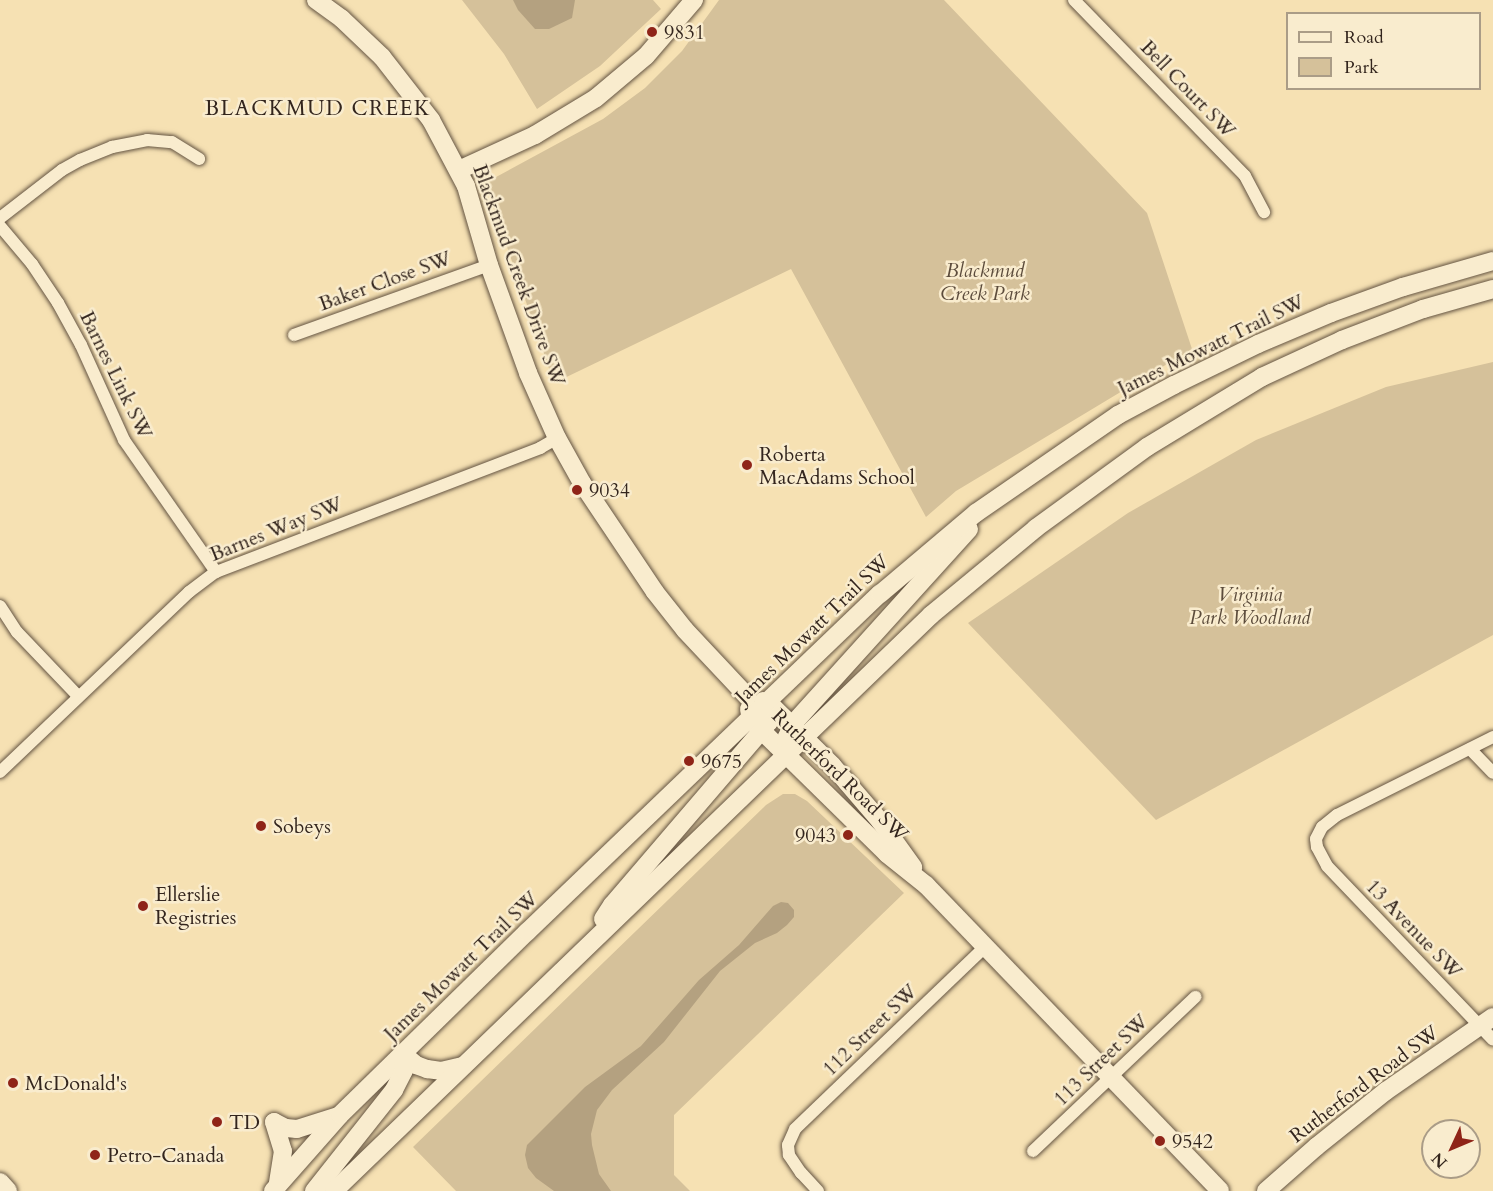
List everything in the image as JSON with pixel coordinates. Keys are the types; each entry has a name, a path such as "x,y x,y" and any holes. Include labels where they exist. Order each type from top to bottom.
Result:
{"main road":[{"name":"Blackmud Creek Drive SW","path":"316,0 358,33 398,76 431,120 459,170 489,265 522,357 557,438 600,514 637,569 685,630 747,696"},
{"path":"459,170 535,135 596,98 646,56 694,0"},
{"name":"James Mowatt Trail SW","path":"275,1189 340,1115 403,1054 756,725 768,702 886,589 939,542 994,500 1118,415 1258,344 1403,287 1493,261"},
{"path":"798,731 983,570 1096,482 1147,447 1262,377 1342,340 1423,309 1493,290"},
{"path":"334,1191 785,755 798,731 994,500"},
{"name":"Rutherford Road SW","path":"747,696 756,725 887,854 926,885"},
{"name":"Rutherford Road SW","path":"747,696 768,702 832,765 880,821 926,885 1220,1191"},
{"path":"585,948 612,905 756,725"},
{"name":"Rutherford Road SW","path":"1266,1191 1358,1113 1486,1022"},
{"path":"403,1054 416,1065 427,1069 441,1071 462,1066"},
{"path":"314,1191 394,1090 404,1070 403,1054"},
{"path":"275,1189 283,1150 274,1122 286,1128 297,1129 340,1115"},
{"path":"0,1182 8,1191"}],"street":[{"name":"Bell Court SW","path":"1074,0 1245,176 1264,212"},
{"path":"0,218 62,170 112,147 147,140 172,142 200,159"},
{"name":"Barnes Link SW","path":"0,226 32,264 58,303 81,345 124,440 216,572"},
{"name":"Baker Close SW","path":"294,335 489,265"},
{"name":"Barnes Way SW","path":"0,772 189,591 216,572 540,448 557,438"},
{"path":"0,606 17,632 78,696"},
{"path":"1493,737 1470,749 1493,773"},
{"name":"13 Avenue SW","path":"1470,749 1337,815 1322,827 1316,839 1317,847 1327,866 1486,1022 1493,1040"},
{"name":"112 Street SW","path":"818,1191 793,1162 788,1145 800,1123 985,947"},
{"name":"113 Street SW","path":"1033,1152 1195,997"}],"green space":[{"path":"462,0 653,0 661,9 600,66 537,109 504,54"},
{"name":"Blackmud Creek Park","path":"719,0 944,0 1147,213 1192,349 956,491 926,517 791,269 554,383 485,183 603,119 645,88 682,51"},
{"name":"Virginia Park Woodland","path":"1493,362 1493,635 1156,820 968,623 1128,513 1256,440 1386,387"},
{"path":"783,794 795,794 807,801 904,893 674,1115 674,1175 690,1191 456,1191 413,1147 766,805"}],"shaded area":[{"path":"513,0 575,0 572,18 549,29 535,29 518,10"},
{"path":"781,902 788,903 794,910 794,917 787,925 777,933 755,943 720,971 664,1042 612,1090 597,1110 591,1134 592,1145 599,1174 611,1191 554,1191 536,1178 528,1168 525,1155 527,1145 585,1087 641,1046 699,980 739,945 773,906"}],"place":[{"name":"9831","path":"652,32"},
{"name":"Roberta MacAdams School","path":"747,465"},
{"name":"9034","path":"577,490"},
{"name":"9675","path":"689,761"},
{"name":"Sobeys","path":"261,826"},
{"name":"9043","path":"848,835"},
{"name":"Ellerslie Registries","path":"143,906"},
{"name":"McDonald's","path":"13,1083"},
{"name":"TD","path":"217,1122"},
{"name":"9542","path":"1160,1141"},
{"name":"Petro-Canada","path":"95,1155"}],"district":[{"name":"BLACKMUD CREEK","path":"318,109"}]}
